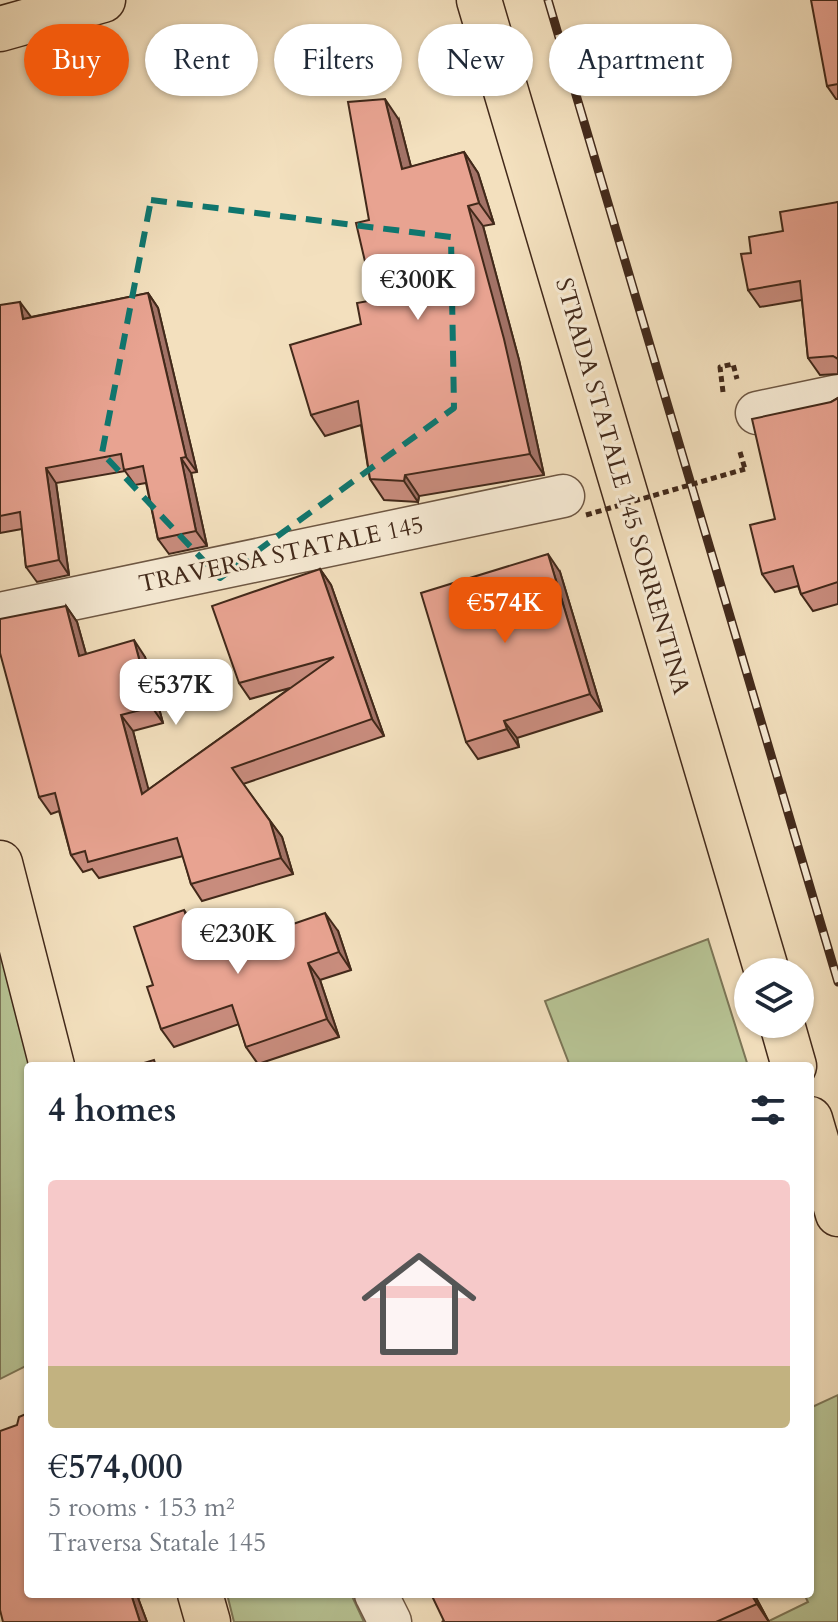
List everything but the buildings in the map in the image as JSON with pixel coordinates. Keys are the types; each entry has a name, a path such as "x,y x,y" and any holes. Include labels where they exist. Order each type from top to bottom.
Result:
{"main road":[{"path":"0,29 103,0"},
{"name":"STRADA STATALE 145 SORRENTINA","path":"479,0 763,958"},
{"path":"0,863 51,1062"},
{"path":"786,1038 793,1062"},
{"path":"814,1133 838,1214"},
{"path":"201,1598 208,1622"}],"street":[{"path":"757,413 838,396"},
{"name":"TRAVERSA STATALE 145","path":"0,614 575,506"},
{"path":"378,1598 390,1622"}],"path":[{"path":"575,506 745,469"}],"highlighted area":[{"path":"151,200 451,237 454,408 220,578 102,453"}],"green space":[{"path":"0,934 32,1062 24,1062 24,1367 0,1379"},
{"path":"708,939 734,1022 734,1038 739,1038 747,1062 568,1062 545,1001"},
{"path":"838,1395 838,1622 767,1622 808,1602 806,1598 814,1598 814,1406"},
{"path":"228,1598 353,1598 364,1622 234,1622"}],"railway":[{"path":"548,0 838,982"}]}
